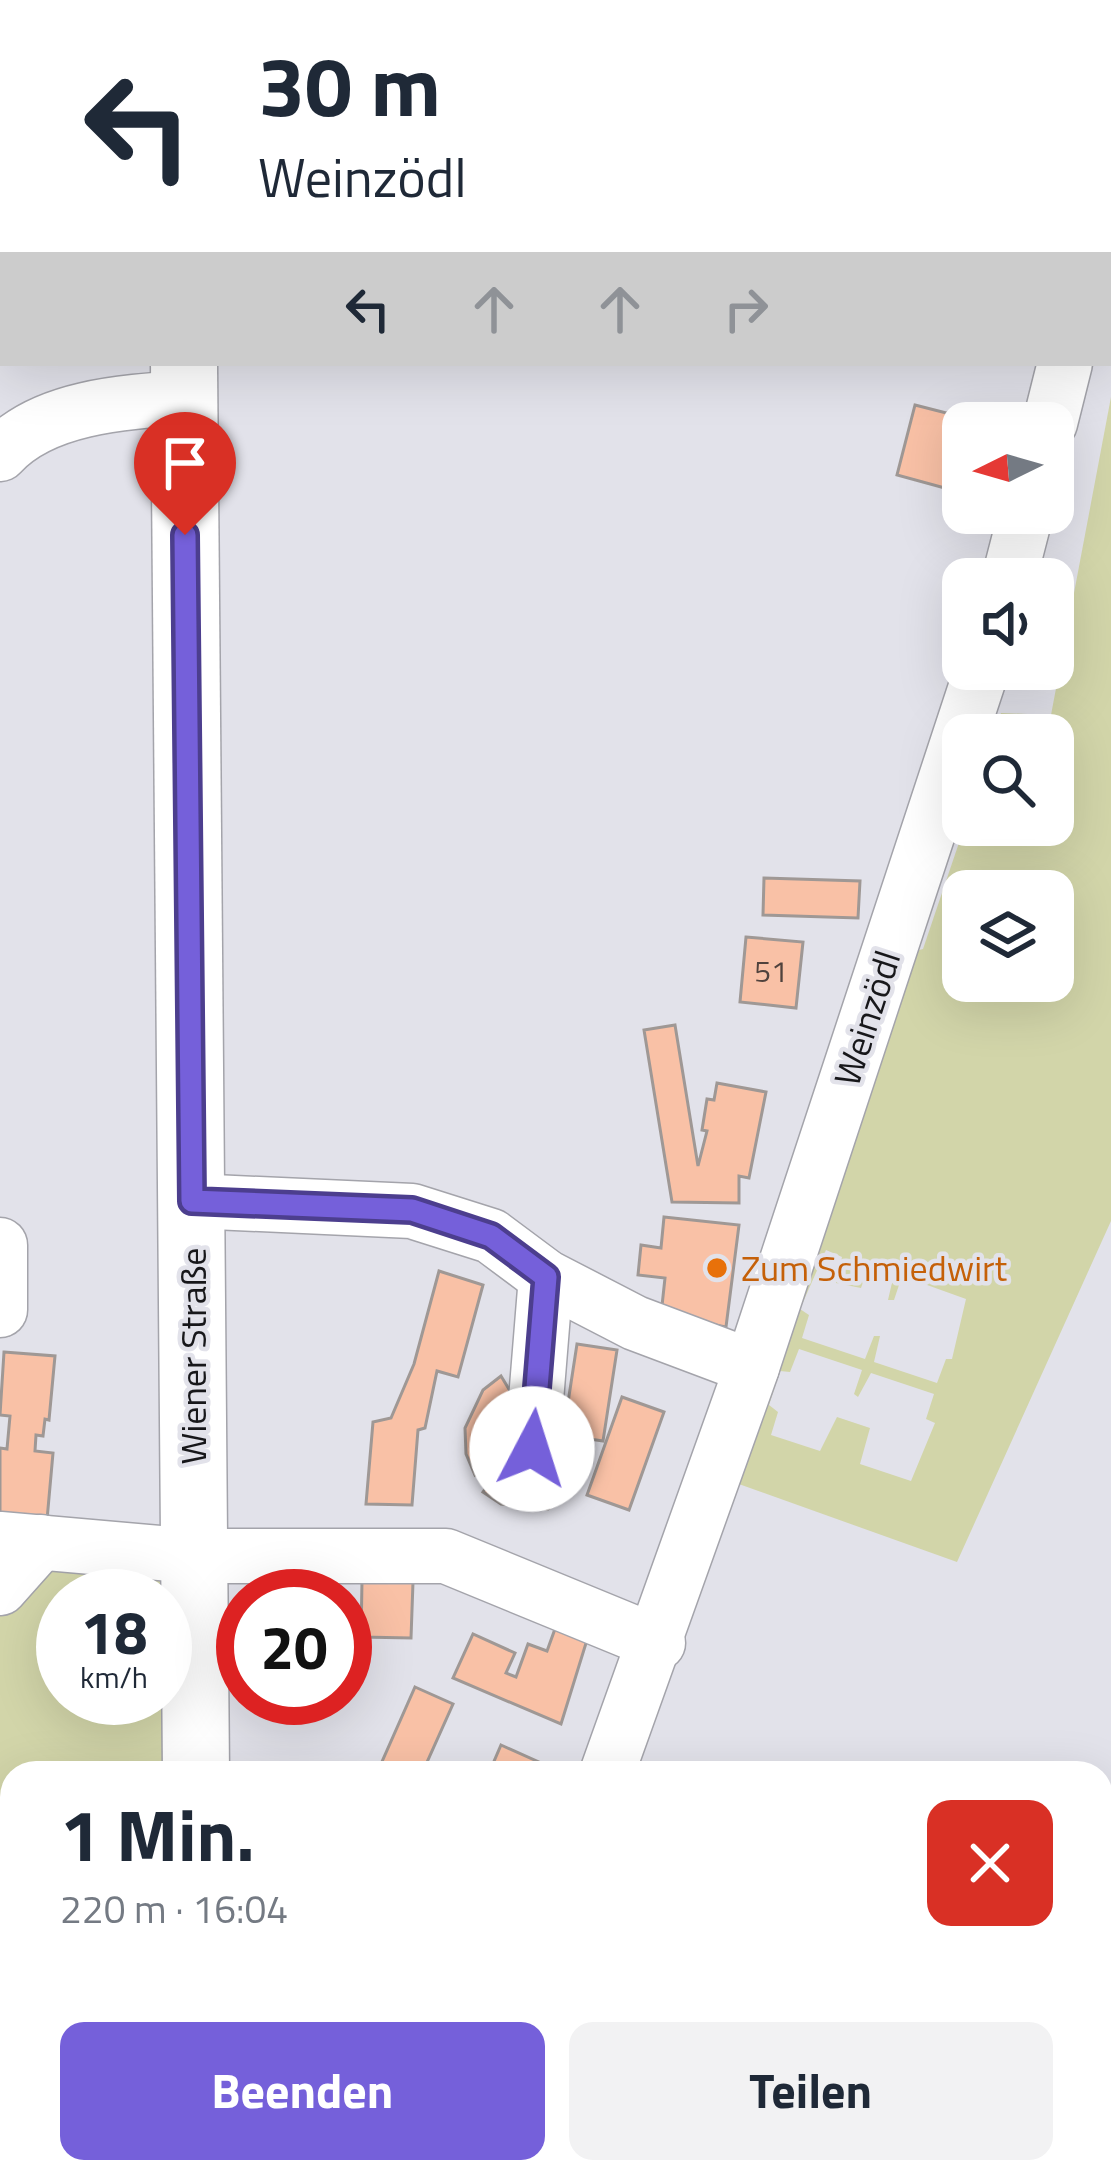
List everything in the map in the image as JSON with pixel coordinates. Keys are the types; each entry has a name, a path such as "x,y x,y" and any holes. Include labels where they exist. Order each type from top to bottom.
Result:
{"main road":[{"name":"Wiener Straße","path":"184,380 196,1761"}],"street":[{"path":"1055,402 1064,366"},
{"path":"0,454 34,428 184,380"},
{"name":"Weinzödl","path":"613,1761 752,1367 975,690"},
{"path":"192,1201 412,1210 491,1236 546,1277 635,1324 752,1367"},
{"path":"0,1245 0,1310"},
{"path":"532,1449 546,1277"},
{"path":"0,1588 20,1540 194,1556 446,1556 658,1642"}],"green space":[{"path":"1111,397 1111,1221 957,1562 736,1483 887,959 923,949 942,893 942,1002 1074,1002 1074,870 950,870 958,846 1074,846 1074,714 1051,714 1056,690 1074,690 1074,593","holes":["826,1250 842,1257 836,1283 861,1288 869,1265 894,1274 888,1300 894,1300 902,1276 966,1299 952,1359 946,1359 937,1383 874,1362 880,1336 874,1336 865,1359 802,1338 809,1315 800,1309","799,1349 862,1370 854,1394 858,1397 871,1373 934,1394 926,1419 935,1423 911,1481 860,1464 870,1428 837,1417 820,1451 771,1435 778,1412 769,1405 780,1371 790,1372"]},
{"path":"0,1553 194,1556 196,1761 0,1761"}],"building":[{"path":"915,405 942,412 942,487 897,475"},
{"path":"764,878 860,881 858,918 763,915"},
{"path":"746,937 803,942 796,1008 740,1002"},
{"path":"675,1025 698,1166 707,1131 702,1130 707,1099 714,1100 717,1083 766,1092 749,1178 739,1176 739,1203 672,1202 644,1030"},
{"path":"664,1217 739,1225 726,1327 661,1315 665,1278 638,1275 641,1245 661,1248"},
{"path":"439,1271 483,1285 458,1377 437,1371 425,1428 418,1430 412,1505 366,1504 373,1422 391,1418 414,1364"},
{"path":"577,1344 617,1350 603,1441 563,1435"},
{"path":"4,1352 55,1356 49,1420 45,1419 43,1436 36,1435 35,1451 53,1453 46,1531 0,1526 0,1448 7,1449 10,1416 0,1415"},
{"path":"501,1376 518,1404 500,1423 496,1435 503,1459 475,1475 466,1454 465,1428 483,1390"},
{"path":"622,1397 664,1412 629,1510 587,1495"},
{"path":"564,1460 579,1475 565,1498 548,1509 501,1504 483,1492 501,1466 521,1475 546,1474"},
{"path":"372,1581 413,1582 411,1638 372,1637"},
{"path":"555,1629 587,1640 561,1724 453,1678 473,1634 515,1653 506,1673 516,1677 528,1644 547,1651"},
{"path":"415,1687 453,1704 428,1761 382,1761"},
{"path":"501,1745 537,1761 494,1761"}],"place":[{"name":"Zum Schmiedwirt","path":"717,1268"}],"route":[{"path":"185,535 192,1201 412,1210 491,1236 546,1277 532,1449"}]}
